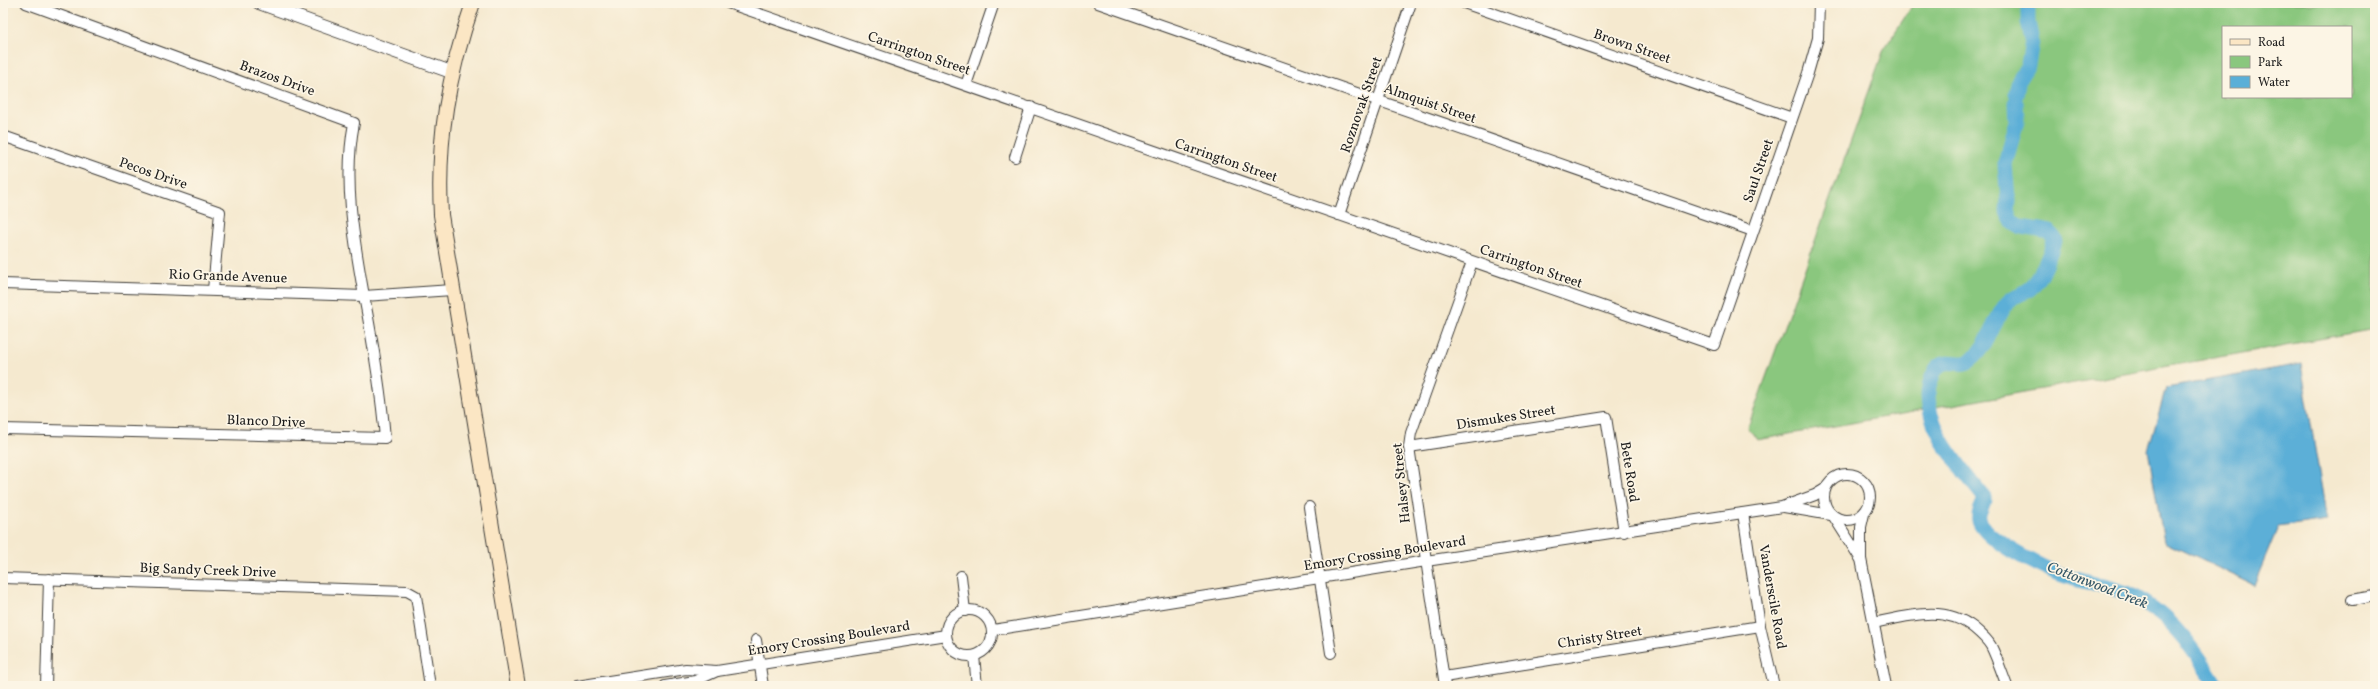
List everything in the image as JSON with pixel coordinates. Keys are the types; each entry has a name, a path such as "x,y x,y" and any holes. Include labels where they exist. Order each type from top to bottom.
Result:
{"main road":[{"path":"473,3 451,72 444,116 440,182 442,215 452,290 518,686"}],"street":[{"name":"Brazos Drive","path":"26,3 354,123 351,138 354,245 364,296"},
{"path":"260,3 451,72"},
{"name":"Carrington Street","path":"728,3 1714,345"},
{"path":"966,85 994,3"},
{"name":"Almquist Street","path":"1098,3 1753,231"},
{"name":"Roznovak Street","path":"1339,215 1411,3"},
{"name":"Brown Street","path":"1464,3 1792,118"},
{"name":"Saul Street","path":"1714,345 1818,38 1819,3"},
{"path":"1015,157 1031,107"},
{"name":"Pecos Drive","path":"3,136 220,212 213,290"},
{"name":"Halsey Street","path":"1444,682 1409,447 1411,433 1472,262"},
{"name":"Rio Grande Avenue","path":"3,284 364,296 452,290"},
{"name":"Blanco Drive","path":"3,429 385,438 364,296"},
{"name":"Dismukes Street","path":"1409,447 1606,417"},
{"name":"Bete Road","path":"1606,417 1624,532"},
{"path":"1782,507 1815,495 1825,488 1834,478 1844,474 1853,475 1862,479 1868,487 1871,496 1861,527 1861,559 1886,686"},
{"path":"1825,488 1824,503 1861,559"},
{"path":"1309,506 1331,653"},
{"path":"1782,507 1833,516 1847,521 1864,514"},
{"name":"Emory Crossing Boulevard","path":"993,630 1426,561 1782,507"},
{"name":"Vanderscile Road","path":"1742,513 1760,626 1774,686"},
{"path":"961,576 965,611"},
{"name":"Big Sandy Creek Drive","path":"3,578 49,578 407,591 416,596 430,686"},
{"path":"46,686 49,578"},
{"path":"2352,600 2375,596"},
{"path":"965,611 979,612 985,616 993,630 990,645 985,651 974,656 957,654 952,649 946,635 950,620 956,614 965,611"},
{"path":"1874,623 1921,613 1950,614 1979,632 1991,645 2007,686"},
{"name":"Christy Street","path":"1444,682 1760,626"},
{"name":"Emory Crossing Boulevard","path":"577,686 686,669 717,670 946,635"},
{"path":"756,640 763,686"},
{"path":"974,656 977,686"},
{"name":"Emory Crossing Boulevard","path":"665,686 695,681 717,670"}],"green space":[{"path":"1914,3 2375,3 2375,329 1757,440 1748,427 1884,49"}],"water":[{"path":"2301,364 2327,520 2278,527 2254,585 2164,542 2148,450 2166,388"}],"waterway":[{"name":"Cottonwood Creek","path":"2016,94 2019,79 2028,65 2032,41 2028,22 2028,3"},
{"name":"Cottonwood Creek","path":"2016,103 2017,121 2005,164 2008,200 2007,212 2012,221 2022,227 2050,232 2055,239 2045,265 2035,284 2028,290 2009,300 1997,318 1983,347 1977,354 1971,360 1964,363 1944,363 1934,372 1928,395 1930,410 1935,426 1954,458 1984,497 1979,514 1979,520 1984,529 1993,538 2020,555 2049,570 2117,590 2142,601 2154,609 2175,628 2193,650 2217,686"}]}
